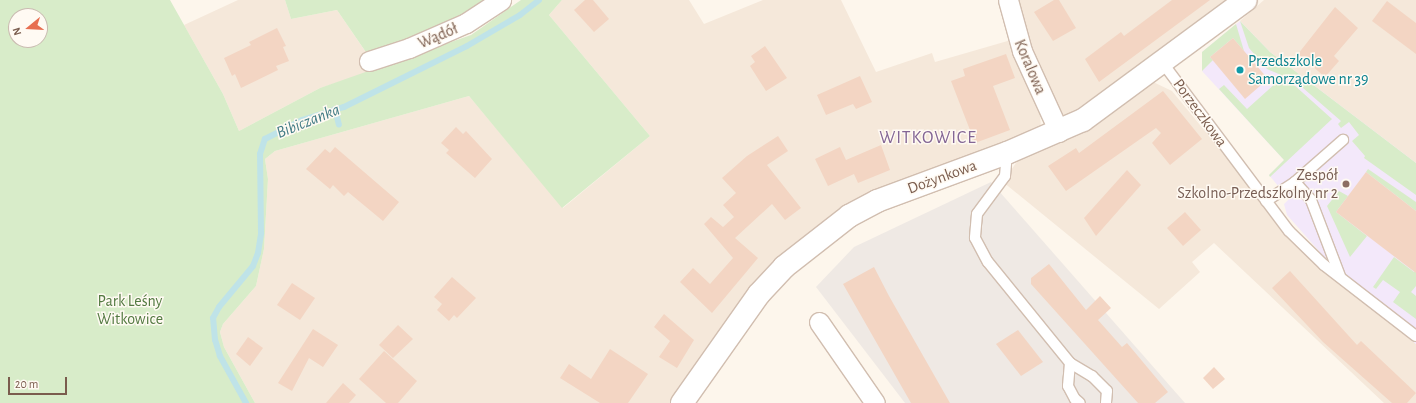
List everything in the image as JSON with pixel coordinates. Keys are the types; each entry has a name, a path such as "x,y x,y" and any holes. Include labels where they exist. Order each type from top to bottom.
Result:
{"street":[{"name":"Wądół","path":"369,61 409,48 466,24 501,0"},
{"name":"Koralowa","path":"1008,0 1022,51 1059,132"},
{"name":"Dożynkowa","path":"682,403 758,294 784,267 815,241 849,216 877,201 1007,153 1059,132 1083,120 1246,0"},
{"path":"819,322 875,403"}],"lane":[{"name":"Porzeczkowa","path":"1162,62 1289,231 1314,256 1416,336"},
{"path":"1266,201 1295,182 1343,140"},
{"path":"1007,153 1005,176 977,214 975,238 988,262 1070,363 1092,376 1107,392 1106,403"},
{"path":"1295,182 1311,200 1340,276"},
{"path":"1070,363 1068,386 1075,399 1080,403"}],"shaded area":[{"path":"238,0 285,0 291,19 337,10 378,70 320,88 239,131 223,94 184,25"},
{"path":"562,0 689,0 704,24 763,0 841,0 876,72 932,53 935,62 1011,40 1040,113 1041,129 844,209 781,255 753,286 672,403 255,403 224,347 220,332 223,324 256,286 264,249 268,179 265,159 275,151 469,96 563,208 650,136 549,15"},
{"path":"1014,0 1231,0 1063,119 1026,50"},
{"path":"1264,0 1416,0 1416,163 1270,52 1240,21"},
{"name":"Zespół Szkolno-Przedszkolny nr 2","path":"1240,21 1270,52 1416,163 1416,344 1311,260 1319,251 1287,215 1284,204 1289,199 1269,175 1284,160 1202,71 1202,52"},
{"path":"1151,81 1172,91 1311,260 1416,344 1416,403 1384,403 1214,243 1192,262 1200,272 1159,309 1003,182 1020,157"},
{"path":"991,182 1185,403 905,403 816,287 854,247"}],"green space":[{"name":"Park Leśny Witkowice","path":"0,0 170,0 223,94 239,131 320,88 471,35 521,0 562,0 549,15 650,136 562,208 469,96 275,151 265,159 268,179 264,249 256,286 223,324 220,332 224,347 255,403 0,403"},
{"path":"285,0 491,0 372,61 337,10 291,19"},
{"path":"1240,21 1270,52 1416,163 1416,195 1364,158 1365,156 1352,141 1359,135 1349,122 1341,128 1338,124 1341,121 1295,81 1267,69 1249,48"},
{"path":"1236,24 1244,51 1233,38 1210,57 1213,60 1202,71 1202,52"},
{"path":"1273,76 1293,84 1332,119 1270,177 1269,175 1284,160 1219,89 1224,85 1247,109 1278,81"},
{"path":"1368,169 1416,202 1416,211 1366,172"},
{"path":"1339,191 1348,196 1336,212 1367,236 1350,257 1327,206"},
{"path":"1394,257 1414,272 1416,271 1416,286 1411,292 1416,296 1416,319 1393,302 1400,292 1383,280 1376,289 1373,287"}],"building":[{"path":"585,0 593,0 609,19 594,32 574,10"},
{"path":"1054,0 1059,0 1076,28 1053,41 1034,12"},
{"path":"1172,0 1210,0 1099,82 1085,59 1121,32 1124,36"},
{"path":"1387,1 1416,23 1416,54 1372,21"},
{"path":"1335,7 1358,28 1334,56 1339,61 1325,77 1298,54"},
{"path":"277,28 286,46 283,47 289,61 276,66 278,70 241,88 235,74 232,76 224,58 251,45 249,42"},
{"name":"Przedszkole Samorządowe nr 39","path":"1233,38 1268,79 1245,99 1210,57"},
{"path":"765,46 787,78 766,91 750,66 755,62 751,56"},
{"path":"1006,54 1015,78 993,86 1010,130 975,143 951,81 965,76 963,69"},
{"path":"860,76 872,102 856,109 853,104 826,115 817,95"},
{"path":"1163,91 1202,139 1170,165 1152,143 1161,133 1156,128 1066,191 1048,166 1076,148 1079,153"},
{"path":"456,127 463,134 466,131 492,159 475,178 446,153 449,150 441,143"},
{"path":"778,136 788,151 767,165 801,208 785,220 772,204 735,238 758,258 712,313 680,282 693,268 710,284 733,258 704,224 711,217 723,227 734,217 723,205 736,193 722,178 747,156"},
{"path":"881,145 890,170 858,183 854,174 828,186 815,159 840,147 846,160"},
{"path":"335,147 399,202 383,221 348,192 344,196 333,185 330,189 306,169 325,149 330,153"},
{"path":"1127,170 1141,185 1096,236 1084,218"},
{"path":"1366,172 1416,211 1416,273 1336,212"},
{"path":"1185,212 1201,230 1183,246 1167,228"},
{"path":"1049,264 1086,310 1100,296 1111,308 1098,320 1122,347 1127,343 1168,392 1155,403 1138,403 1031,284 1031,278"},
{"path":"874,267 950,403 911,403 843,284"},
{"path":"1290,271 1357,345 1361,341 1416,393 1407,403 1392,403 1323,342 1272,288"},
{"path":"452,277 476,298 457,318 454,315 449,321 437,310 442,304 434,297"},
{"path":"292,283 315,298 300,320 277,305"},
{"path":"664,314 694,340 677,368 659,357 670,341 654,327"},
{"path":"398,325 413,339 393,358 379,345"},
{"path":"313,329 338,345 323,367 309,358 292,391 278,383"},
{"path":"1018,330 1043,362 1021,376 996,344"},
{"path":"248,337 263,348 250,366 236,354"},
{"path":"610,349 648,374 628,403 600,403 560,378 569,364 591,379"},
{"path":"384,351 417,381 398,403 386,403 359,379"},
{"path":"1214,367 1225,379 1213,389 1203,378"},
{"path":"343,383 356,395 349,403 326,403"}],"waterway":[{"name":"Bibiczanka","path":"246,403 220,356 215,340 213,318 219,307 253,266 258,253 261,233 260,154 265,139 302,120 344,107 467,46 520,15 539,0"},
{"path":"335,109 339,125"}],"place":[{"name":"Przedszkole Samorządowe nr 39","path":"1240,70"},
{"name":"Zespół Szkolno-Przedszkolny nr 2","path":"1346,184"}],"district":[{"name":"WITKOWICE","path":"928,138"}]}
